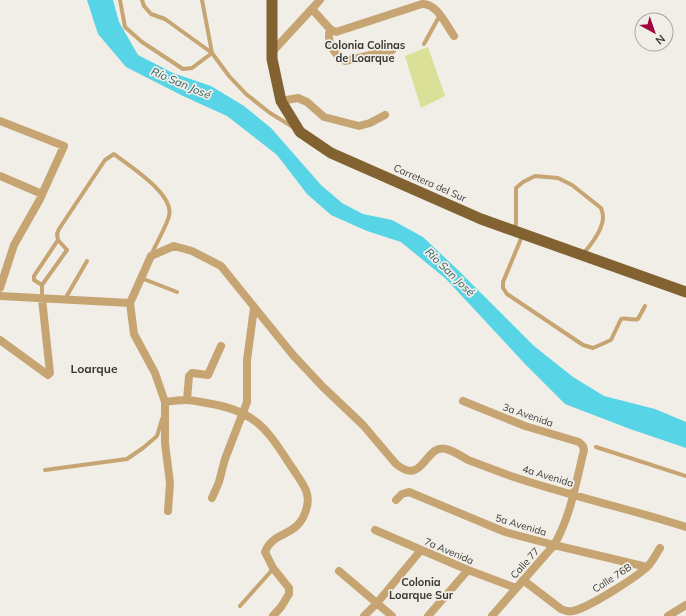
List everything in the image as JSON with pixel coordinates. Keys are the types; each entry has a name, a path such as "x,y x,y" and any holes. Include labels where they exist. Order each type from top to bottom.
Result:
{"highway":[{"name":"Carretera del Sur","path":"272,0 272,59 281,101 300,132 331,153 481,219 686,292"}],"street":[{"path":"272,52 320,0"},
{"path":"312,9 330,29 336,32 422,4 430,6 440,15 454,36"},
{"path":"330,29 328,36 330,44 337,56 345,60 392,50"},
{"path":"281,101 298,98 307,102 324,117 359,126 370,123 385,115"},
{"path":"0,121 64,146 42,194 14,245 0,288"},
{"path":"0,176 42,194"},
{"path":"168,511 170,483 165,443 165,402 155,374 134,334 130,303 150,256 174,246 192,251 221,266 254,308 247,360 247,402 212,498"},
{"path":"0,296 130,303"},
{"path":"0,340 48,375 50,374 42,299"},
{"name":"4a Avenida","path":"254,308 303,366 363,425 402,469 414,471 419,468 434,451 440,448 446,449 469,460 508,475 686,527"},
{"path":"187,400 189,376 192,373 208,375 221,346"},
{"path":"165,402 187,400 224,406 256,422 274,440 305,488 309,497 307,510 302,522 294,529 272,541 268,545 265,552 273,568 289,588 289,594 273,616"},
{"name":"3a Avenida","path":"463,401 525,426 579,442 583,446 584,450"},
{"name":"Calle 77","path":"492,616 554,545 566,521 584,450"},
{"name":"5a Avenida","path":"396,500 402,494 409,492 505,532 647,567"},
{"name":"7a Avenida","path":"375,530 468,570 516,588"},
{"name":"Calle 76B","path":"523,580 567,612 574,611 620,586 647,567 660,548"},
{"path":"364,616 378,603 421,550"},
{"path":"428,616 468,570"},
{"path":"339,571 392,616"},
{"path":"668,616 686,606"}],"lane":[{"path":"120,0 125,27 142,42 182,69 192,68 212,53"},
{"path":"142,0 144,6 151,14 165,20 212,53 229,76 246,94 270,113 300,132"},
{"path":"202,0 212,53"},
{"path":"424,44 440,15"},
{"path":"42,299 42,285 68,250 58,240 57,234 59,229 105,160 114,154 158,189 170,207 170,215 150,256"},
{"path":"582,255 595,239 604,218 601,208 572,185 558,178 535,176 523,182 516,188 516,223 519,232 502,282 503,288 507,294 583,345 593,348 611,340 621,320 624,318 634,320 638,319 645,306"},
{"path":"42,285 34,280 34,276 58,240"},
{"path":"64,300 87,262"},
{"path":"141,278 177,292"},
{"path":"45,470 127,459 157,436 164,413"},
{"path":"596,447 686,476"},
{"path":"240,606 273,568"}],"green space":[{"path":"428,47 445,96 421,108 405,56"}],"water":[{"name":"Río San José","path":"87,0 113,0 119,22 138,55 173,73 211,86 244,106 271,128 321,185 342,203 363,214 392,220 423,237 534,346 573,377 604,396 655,409 686,422 686,448 630,429 565,404 525,364 446,279 401,242 367,231 331,215 307,194 277,155 227,116 183,96 126,67 98,34"}],"district":[{"name":"Colonia Colinas de Loarque","path":"365,51"},
{"name":"Loarque","path":"94,368"},
{"name":"Colonia Loarque Sur","path":"421,588"}]}
